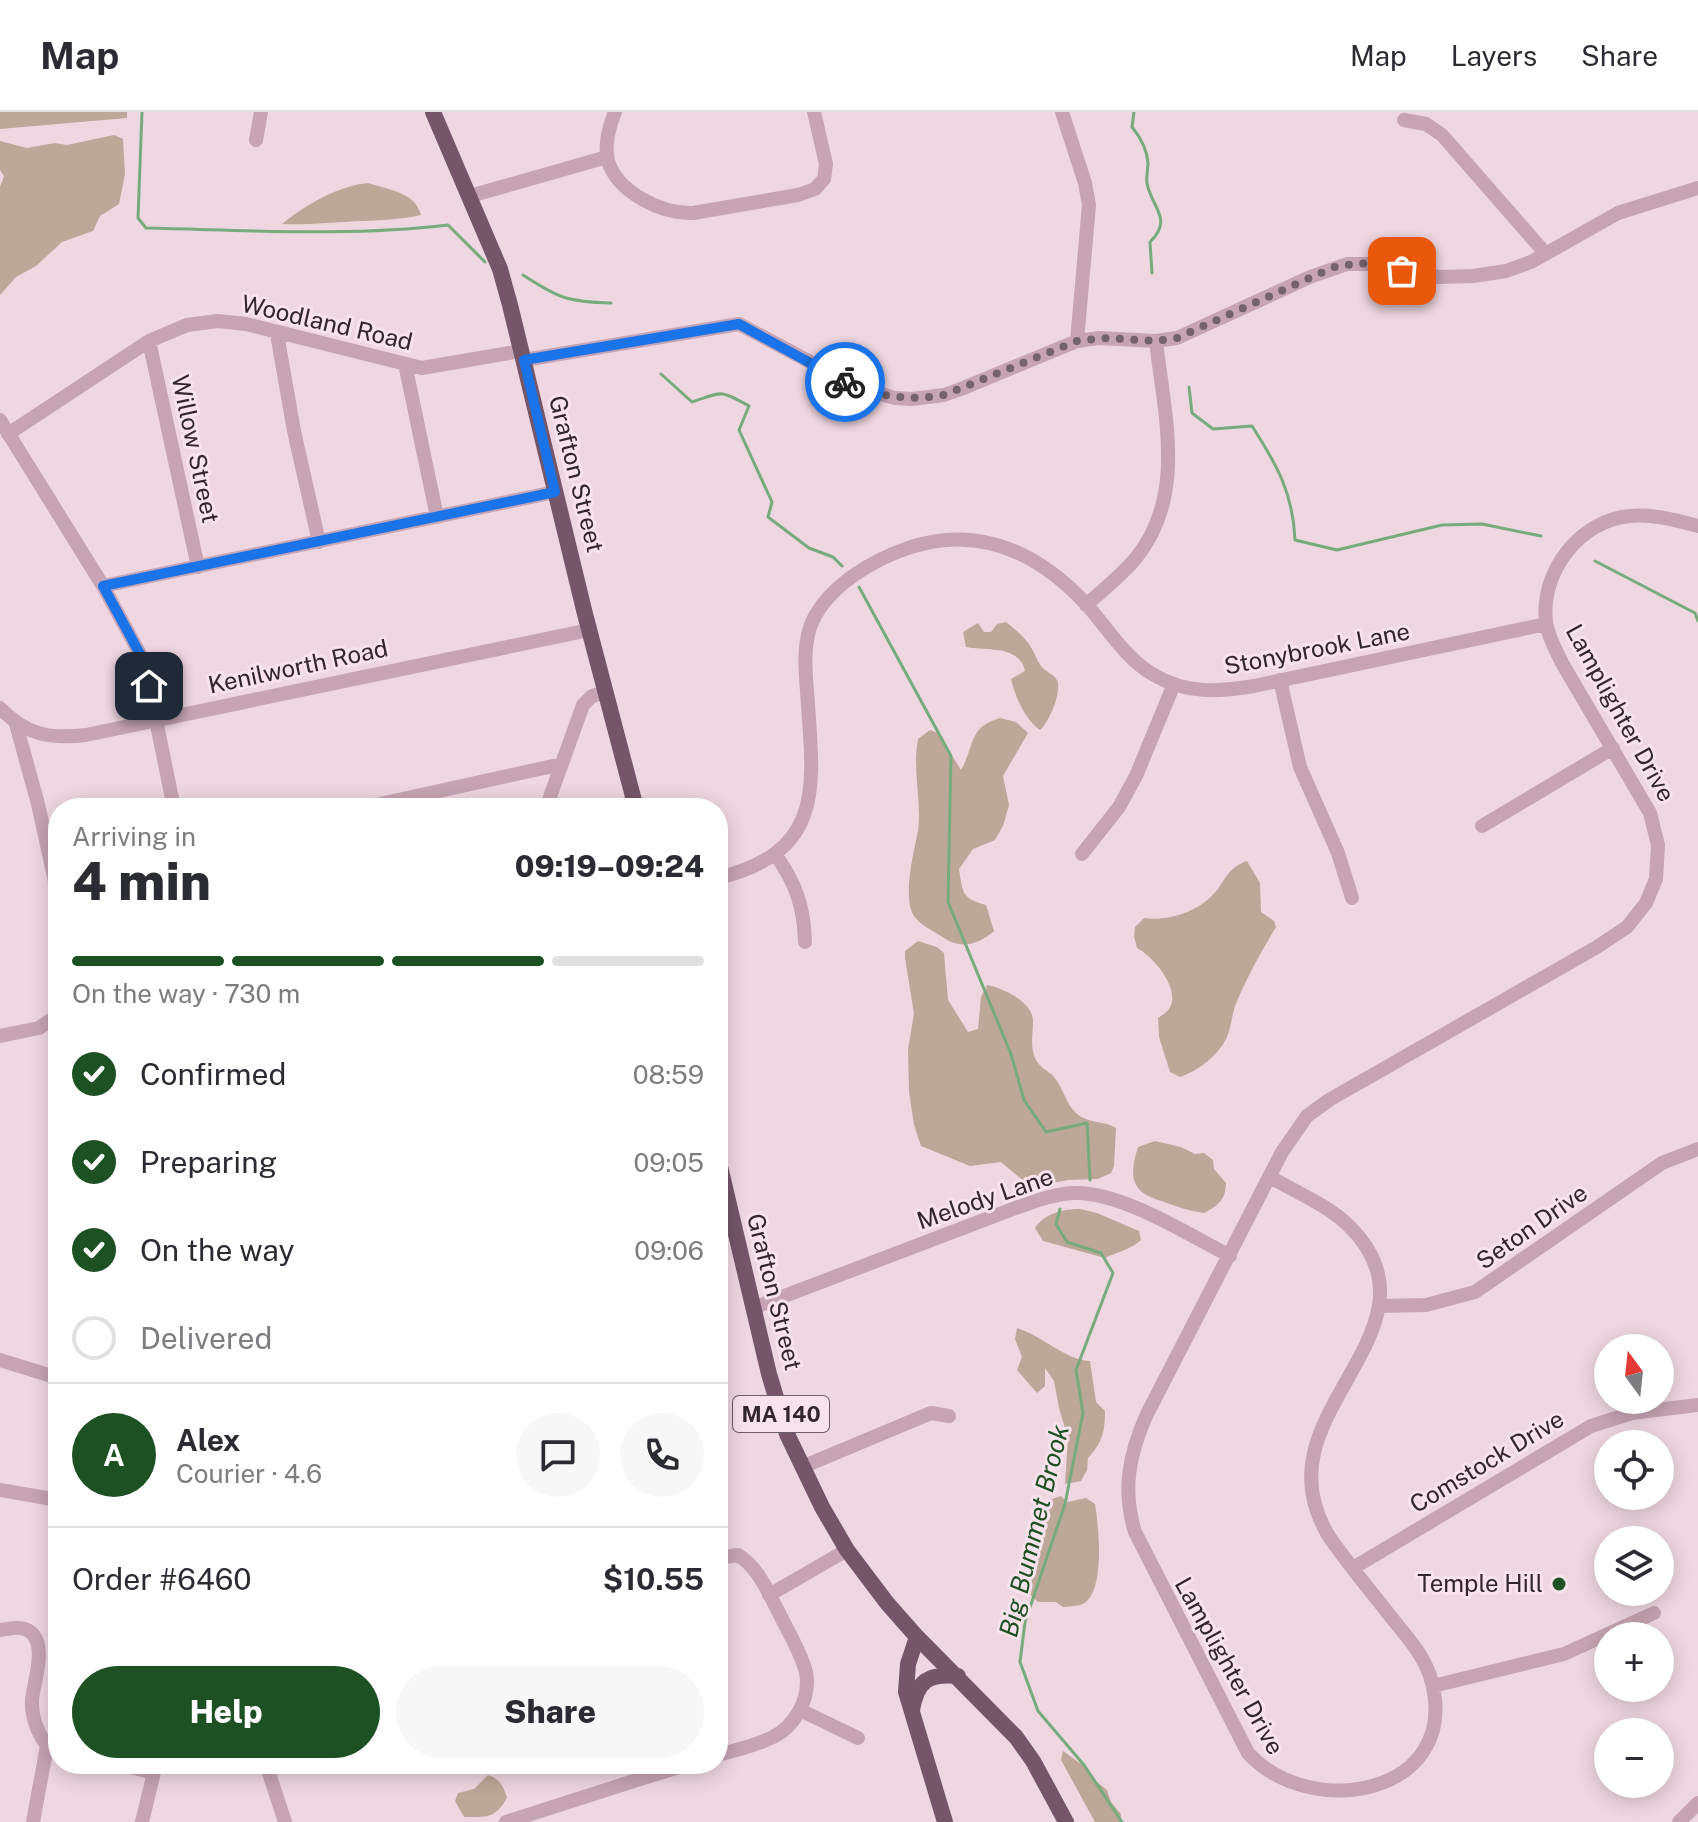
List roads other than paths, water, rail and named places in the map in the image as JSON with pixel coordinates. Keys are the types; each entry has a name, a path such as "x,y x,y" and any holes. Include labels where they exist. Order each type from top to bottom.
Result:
{"main road":[{"name":"Grafton Street","path":"433,112 500,269 633,798"},
{"name":"Grafton Street","path":"728,1201 773,1390 787,1434 847,1550 917,1637"},
{"name":"MA 140","path":"917,1637 1016,1737 1033,1761 1066,1822"},
{"path":"917,1637 906,1674 906,1692 945,1822"},
{"path":"912,1712 915,1694 922,1683 941,1675 958,1676"}],"street":[{"path":"256,140 261,112"},
{"path":"615,112 607,157 615,174 638,196 664,211 678,214 798,195 815,189 826,173 824,150 814,112"},
{"path":"1062,112 1089,205 1077,341"},
{"path":"1404,120 1426,124 1442,135 1546,254"},
{"path":"470,196 607,157"},
{"name":"Woodland Road","path":"8,434 149,341 171,330 204,322 246,324 422,368 739,324 851,385 878,395 912,399 944,395 1077,341 1107,338 1156,341 1187,334 1310,277 1347,264 1371,264 1428,276 1461,277 1506,271 1546,254 1618,213 1698,188"},
{"path":"277,334 294,431 319,542"},
{"name":"Willow Street","path":"149,341 198,567"},
{"path":"1086,605 1136,558 1162,512 1169,470 1156,341"},
{"path":"405,364 437,517"},
{"path":"0,420 103,586 140,654 157,719 172,798"},
{"path":"103,586 555,492"},
{"name":"Lamplighter Drive","path":"1310,1802 1275,1784 1252,1760 1142,1550 1129,1514 1128,1466 1139,1431 1291,1135 1307,1116 1329,1100 1597,947 1627,927 1646,903 1656,879 1658,845 1650,813 1562,663 1546,624 1546,612 1554,575 1568,549 1589,529 1603,522 1631,516 1657,515 1698,526"},
{"name":"Stonybrook Lane","path":"728,875 750,869 775,854 799,828 809,803 812,776 806,669 807,641 812,621 824,602 840,586 891,555 909,548 956,540 980,541 1008,548 1046,567 1086,605 1141,666 1174,684 1211,692 1546,624"},
{"name":"Kenilworth Road","path":"16,724 36,733 68,737 589,630"},
{"path":"1280,680 1300,767 1338,853 1352,898"},
{"path":"1082,854 1119,807 1136,776 1174,684"},
{"path":"550,798 585,702 592,696 606,692"},
{"path":"0,708 16,724 48,850"},
{"path":"1482,826 1613,748"},
{"path":"407,798 562,764"},
{"path":"775,854 797,890 803,913 805,942"},
{"path":"0,1036 39,1028 48,1022"},
{"name":"Seton Drive","path":"1379,1306 1426,1305 1475,1292 1662,1163 1698,1149"},
{"path":"1270,1177 1333,1213 1358,1235 1376,1268 1379,1306 1367,1343 1321,1433 1312,1466 1311,1490 1317,1513 1328,1535 1417,1649 1433,1686 1433,1726 1418,1763 1389,1791 1345,1805"},
{"name":"Melody Lane","path":"753,1308 1018,1207 1071,1193 1111,1197 1230,1256"},
{"path":"0,1360 48,1375"},
{"name":"Comstock Drive","path":"1353,1568 1591,1426 1632,1413 1698,1405"},
{"path":"802,1467 931,1413 949,1416"},
{"path":"0,1490 48,1498"},
{"path":"769,1595 847,1550"},
{"path":"728,1555 741,1556 752,1567 769,1595 805,1668 806,1688 800,1710 791,1724 773,1737 728,1752"},
{"path":"1433,1686 1561,1655 1654,1613"},
{"path":"0,1630 24,1629 36,1640 33,1715 39,1734 48,1744"},
{"path":"800,1710 858,1738"},
{"path":"33,1822 48,1764"},
{"path":"142,1822 154,1774"},
{"path":"269,1774 285,1822"},
{"path":"638,1774 640,1779"},
{"path":"506,1822 656,1774"},
{"path":"1679,1822 1698,1803"}],"waterway":[{"name":"Big Bummet Brook","path":"142,112 138,218 146,228 335,232 448,225 485,262"},
{"path":"1134,112 1132,127 1146,153 1147,183 1161,220 1157,234 1150,242 1152,273"},
{"name":"Big Bummet Brook","path":"523,275 564,297 611,303"},
{"name":"Big Bummet Brook","path":"661,374 692,402 722,394 749,406 739,430 772,502 768,517 809,548 833,557 842,566"},
{"path":"1189,387 1192,413 1213,429 1252,426 1282,480 1291,508 1295,540 1337,550 1442,525 1482,524 1541,536"},
{"path":"1595,561 1695,613 1698,621"},
{"name":"Big Bummet Brook","path":"859,587 951,756 948,902 1011,1054 1024,1100 1046,1132 1087,1123 1090,1180"},
{"name":"Big Bummet Brook","path":"1060,1209 1056,1224 1067,1242 1101,1253 1113,1273 1076,1370 1083,1413 1065,1504 1025,1622 1020,1662 1038,1711 1084,1765 1122,1822"}],"place":[{"name":"Temple Hill","path":"1559,1584"}]}
